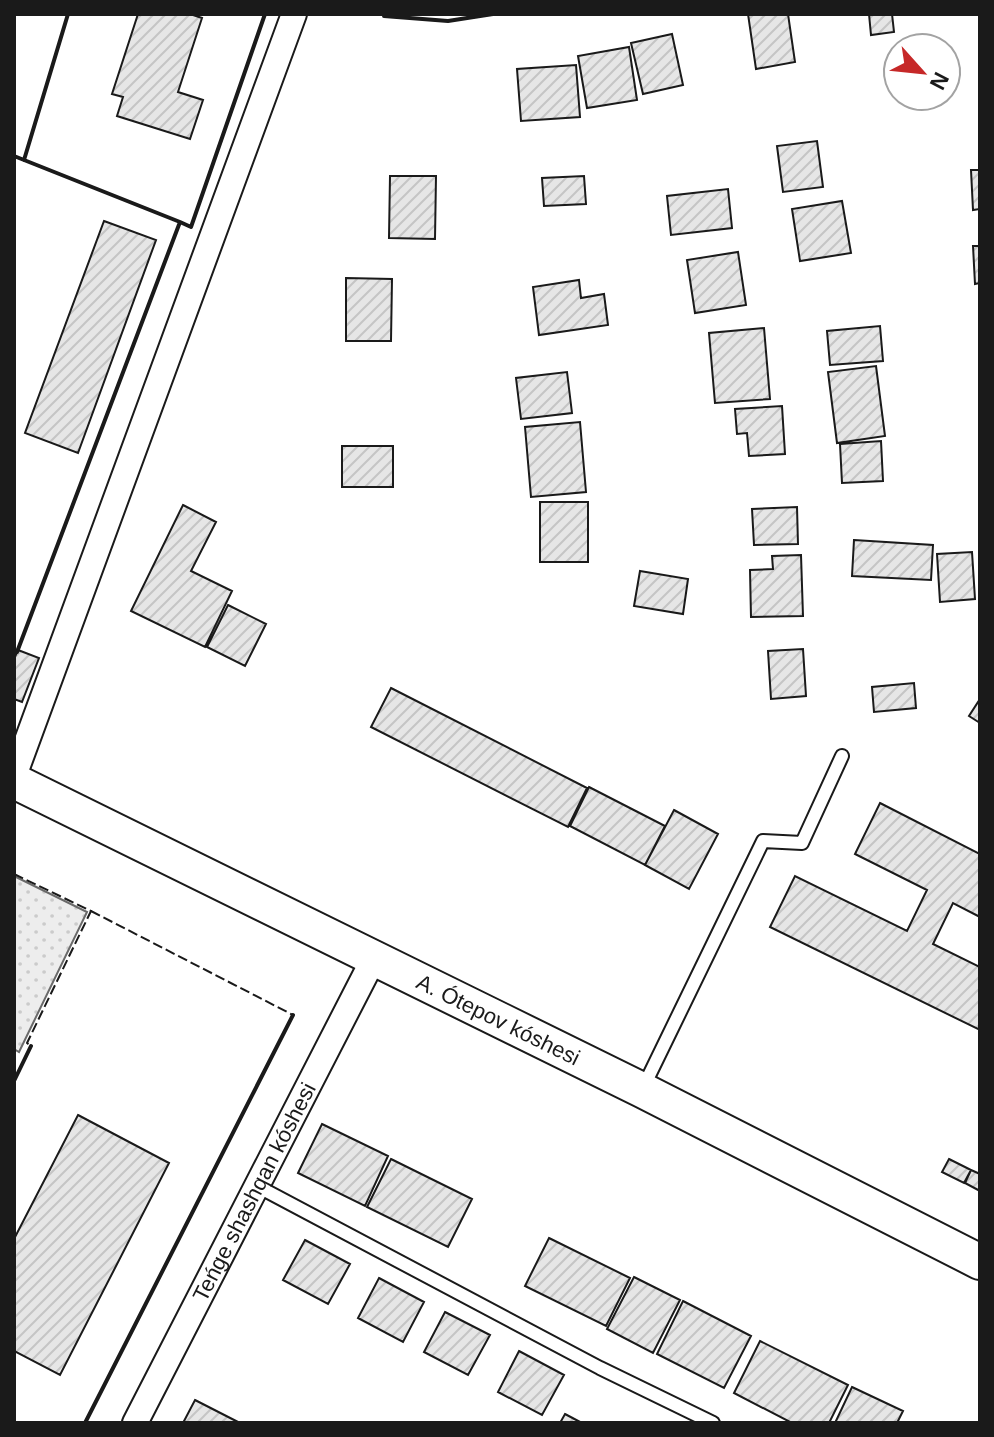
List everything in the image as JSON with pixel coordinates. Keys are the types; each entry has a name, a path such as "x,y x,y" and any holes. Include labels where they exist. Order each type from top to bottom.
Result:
{"main road":[{"name":"A. Ótepov kóshesi","path":"14,779 373,960 642,1090 980,1262"}],"street":[{"path":"14,779 294,14"},
{"name":"Teńge shashqan kóshesi","path":"135,1423 373,960"}],"lane":[{"path":"642,1090 763,841 802,843 842,756"},
{"path":"257,1186 600,1368 713,1423"}],"shaded area":[{"path":"14,876 87,912 19,1052 14,1049"}],"building":[{"path":"138,14 190,14 202,18 178,92 203,100 190,139 117,116 123,97 112,94"},
{"path":"748,14 788,14 795,62 756,69"},
{"path":"869,14 892,14 894,32 871,35"},
{"path":"672,34 683,85 643,94 631,43"},
{"path":"629,47 637,100 587,108 578,56"},
{"path":"576,65 580,117 521,121 517,69"},
{"path":"817,141 823,187 783,192 777,146"},
{"path":"971,170 980,170 980,209 973,210"},
{"path":"390,176 436,176 435,239 389,238"},
{"path":"584,176 586,204 544,206 542,178"},
{"path":"728,189 732,228 671,235 667,196"},
{"path":"842,201 851,253 800,261 792,209"},
{"path":"104,221 156,240 78,453 25,433"},
{"path":"973,246 980,246 980,283 975,284"},
{"path":"738,252 746,305 695,313 687,260"},
{"path":"346,278 392,279 391,341 346,341"},
{"path":"579,280 581,298 604,294 608,325 539,335 533,287"},
{"path":"880,326 883,361 830,365 827,331"},
{"path":"764,328 770,399 715,403 709,333"},
{"path":"876,366 885,436 837,443 828,372"},
{"path":"567,372 572,413 521,419 516,378"},
{"path":"782,406 785,454 749,456 747,433 737,434 735,409"},
{"path":"580,422 586,492 531,497 525,427"},
{"path":"881,441 883,481 842,483 840,444"},
{"path":"342,446 393,446 393,487 342,487"},
{"path":"540,502 588,502 588,562 540,562"},
{"path":"183,505 216,522 191,571 232,591 205,647 131,611"},
{"path":"797,507 798,544 754,545 752,509"},
{"path":"854,540 933,545 931,580 852,576"},
{"path":"972,552 975,599 940,602 937,554"},
{"path":"801,555 803,616 751,617 750,570 773,569 772,556"},
{"path":"640,571 688,579 683,614 634,606"},
{"path":"228,605 266,624 245,666 207,647"},
{"path":"803,649 806,696 771,699 768,651"},
{"path":"18,650 39,658 22,702 14,699 14,659"},
{"path":"914,683 916,708 874,712 872,687"},
{"path":"391,688 587,788 568,827 371,727"},
{"path":"980,699 980,723 969,716"},
{"path":"589,787 665,826 645,865 570,826"},
{"path":"880,803 980,854 980,917 953,903 933,944 980,967 980,1030 770,927 795,876 907,931 927,890 855,854"},
{"path":"674,810 718,834 689,889 645,865"},
{"path":"78,1115 169,1163 60,1375 14,1351 14,1239"},
{"path":"322,1124 388,1156 365,1206 298,1173"},
{"path":"391,1159 472,1199 448,1247 367,1207"},
{"path":"949,1159 971,1170 964,1183 942,1172"},
{"path":"971,1170 980,1174 980,1191 965,1183"},
{"path":"549,1238 630,1278 606,1326 525,1286"},
{"path":"305,1240 350,1264 328,1304 283,1280"},
{"path":"634,1277 680,1300 653,1353 607,1329"},
{"path":"379,1278 424,1302 403,1342 358,1318"},
{"path":"683,1301 751,1336 724,1388 657,1354"},
{"path":"445,1312 490,1335 468,1375 424,1352"},
{"path":"760,1341 848,1385 829,1423 792,1423 734,1393"},
{"path":"519,1351 564,1375 542,1415 498,1392"},
{"path":"852,1387 903,1411 897,1423 835,1423"},
{"path":"195,1400 240,1423 183,1423"},
{"path":"565,1414 582,1423 560,1423"}],"fence":[{"path":"14,874 91,911 27,1043 31,1046"},
{"path":"91,911 293,1015"}],"wall":[{"path":"24,160 68,14"},
{"path":"180,222 191,227 265,14"},
{"path":"384,14 448,21 493,14"},
{"path":"14,156 180,222 17,652"},
{"path":"85,1423 293,1015"},
{"path":"14,1081 31,1046"}]}
